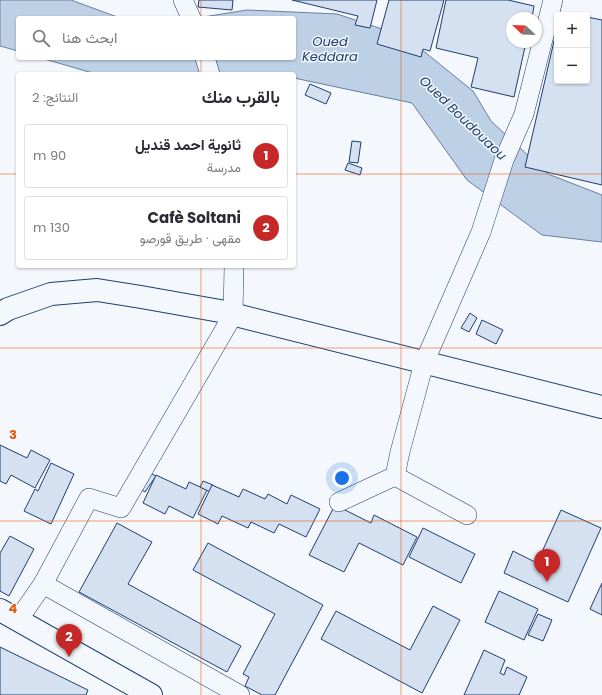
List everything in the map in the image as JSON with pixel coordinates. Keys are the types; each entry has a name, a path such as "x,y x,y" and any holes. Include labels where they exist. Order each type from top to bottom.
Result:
{"main road":[{"path":"0,314 51,294 97,290 233,315 602,407"},
{"path":"9,615 151,695"}],"street":[{"path":"183,0 190,16"},
{"path":"395,476 424,363 481,232 504,160 524,114 553,0"},
{"path":"205,60 209,72"},
{"path":"9,615 43,584 89,498 121,508 233,315 234,268"},
{"path":"339,502 395,476"},
{"path":"395,476 467,515"},
{"path":"43,584 240,695"}],"water":[{"path":"0,0 71,0 115,16 16,16 16,50 0,46"},
{"name":"Oued Keddara","path":"247,10 337,14 406,37 473,91 491,121 548,174 602,195 602,242 542,235 467,180 412,103 296,78 296,72 89,72 48,60 296,60 296,16 210,16"}],"building":[{"path":"199,0 233,0 232,10 198,7"},
{"path":"292,0 377,0 370,28 355,25 358,16"},
{"path":"389,0 444,0 430,51 423,49 421,57 377,44"},
{"path":"446,0 508,0 534,6 533,12 506,12 506,48 525,48 514,97 471,87 478,58 436,48"},
{"path":"590,18 602,20 602,185 525,167 554,41 554,84 590,84"},
{"path":"310,84 331,93 326,104 305,95"},
{"path":"352,141 361,142 358,163 349,162"},
{"path":"348,163 362,168 360,175 345,170"},
{"path":"470,313 477,318 469,332 461,328"},
{"path":"482,320 503,330 496,344 476,334"},
{"path":"0,445 27,458 31,450 50,460 35,488 11,475 6,484 0,481"},
{"path":"51,463 74,474 51,524 24,511 35,489 38,491"},
{"path":"150,473 156,476 145,492 139,488"},
{"path":"156,475 186,489 189,482 207,490 193,518 169,506 165,514 143,503"},
{"path":"203,481 213,485 210,492 200,487"},
{"path":"212,485 239,497 243,489 265,499 268,494 287,504 291,495 320,509 306,537 279,524 274,533 251,522 248,528 222,516 218,524 198,514"},
{"path":"335,505 371,523 374,515 417,537 403,565 359,543 344,572 309,555"},
{"path":"561,510 601,528 568,602 504,573 513,551 537,563"},
{"path":"117,523 152,542 128,584 241,646 227,672 79,592"},
{"path":"423,528 475,554 461,583 409,557"},
{"path":"10,536 34,549 9,596 0,591 0,553"},
{"path":"208,543 323,605 275,695 262,695 245,686 249,677 243,674 275,614 193,570"},
{"path":"602,583 602,615 590,609"},
{"path":"499,591 538,609 524,640 485,622"},
{"path":"433,606 460,620 422,693 321,639 336,611 410,650"},
{"path":"538,614 552,620 543,641 528,635"},
{"path":"0,647 88,690 86,695 0,695"},
{"path":"484,650 505,660 500,673 504,675 507,667 527,677 519,695 464,695"}],"place":[{"name":"ثانوية احمد قنديل","path":"547,582"},
{"name":"Cafè Soltani","path":"69,657"}],"water label":[{"name":"Oued Boudouaou","path":"463,118"}]}
